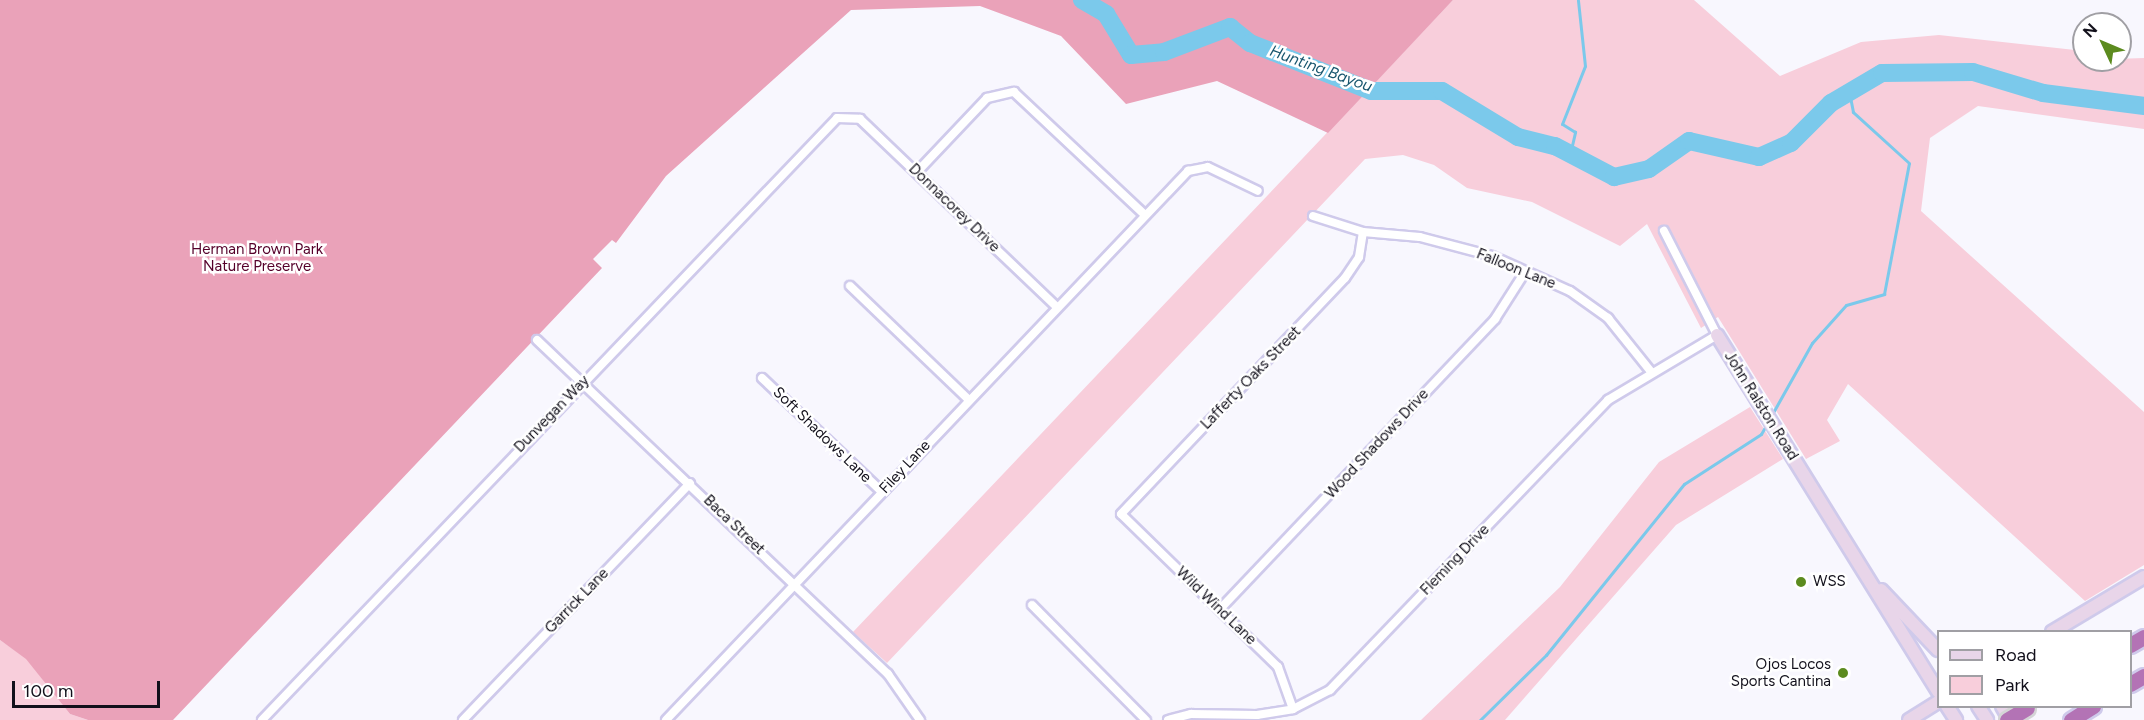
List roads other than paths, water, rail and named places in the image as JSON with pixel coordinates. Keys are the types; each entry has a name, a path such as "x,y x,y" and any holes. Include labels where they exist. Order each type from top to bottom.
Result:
{"highway":[{"path":"2009,720 2027,708"},
{"path":"2071,720 2090,708"}],"street":[{"path":"917,172 987,98 1014,92 1145,215"},
{"name":"Donnacorey Drive","path":"846,116 860,120 1057,308"},
{"name":"Dunvegan Way","path":"262,720 830,122 846,116"},
{"name":"Filey Lane","path":"666,720 1145,215 1195,167 1208,167 1258,191"},
{"name":"Falloon Lane","path":"1313,216 1363,232 1420,237 1492,256 1570,291 1608,318 1652,373"},
{"name":"John Ralston Road","path":"1664,231 1718,335 1758,403 1869,576 1937,690"},
{"name":"Lafferty Oaks Street","path":"1121,514 1345,278 1359,257 1363,232"},
{"name":"Wood Shadows Drive","path":"1220,609 1495,319 1525,272"},
{"path":"850,286 969,400"},
{"name":"Fleming Drive","path":"1168,720 1191,714 1257,715 1293,709 1330,690 1608,400 1718,335"},
{"name":"Baca Street","path":"537,340 583,381 888,674 920,720"},
{"name":"Soft Shadows Lane","path":"762,378 882,492"},
{"name":"Garrick Lane","path":"464,720 690,483"},
{"name":"Wild Wind Lane","path":"1121,514 1278,667 1293,709"},
{"name":"John Ralston Road","path":"1869,576 1937,649"},
{"path":"2055,630 2144,577"},
{"path":"1032,605 1146,720"},
{"path":"1909,720 1937,703"}],"waterway":[{"name":"Hunting Bayou","path":"1082,0 1106,14 1131,55 1164,52 1230,27 1250,43 1371,91 1442,91 1518,137 1555,146 1614,177 1649,169 1689,141 1759,157 1791,143 1831,103 1882,73 1973,72 2043,93 2144,106"},
{"path":"1570,154 1575,132 1562,124 1585,66 1578,0"},
{"path":"1771,416 1812,343 1846,305 1884,294 1909,163 1853,112 1849,92"},
{"path":"1480,720 1546,655 1684,484 1761,434 1768,422"}],"place":[{"name":"WSS","path":"1801,582"},
{"name":"Ojos Locos Sports Cantina","path":"1843,673"}],"park label":[{"name":"Herman Brown Park Nature Preserve","path":"257,258"}]}
